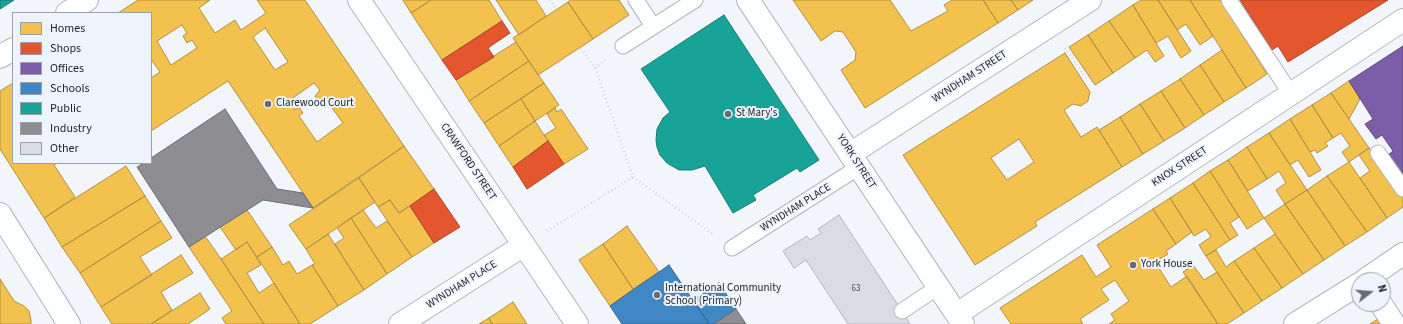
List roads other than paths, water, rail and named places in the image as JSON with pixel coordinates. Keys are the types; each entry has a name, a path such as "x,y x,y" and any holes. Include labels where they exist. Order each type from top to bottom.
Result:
{"street":[{"path":"69,12 87,0"},
{"name":"CRAWFORD STREET","path":"359,0 577,324"},
{"name":"WYNDHAM STREET","path":"855,160 1049,26 1090,0"},
{"name":"YORK STREET","path":"756,3 855,160 960,319"},
{"name":"KNOX STREET","path":"960,319 1403,20"},
{"path":"0,57 12,50"},
{"path":"0,214 69,324"},
{"name":"WYNDHAM PLACE","path":"400,324 524,246"},
{"path":"1377,272 1403,254"},
{"path":"1295,324 1351,289"},
{"path":"1386,312 1394,324"}],"lane":[{"path":"636,0 653,26"},
{"path":"623,46 695,0"},
{"path":"1229,0 1292,94"},
{"path":"1378,153 1403,190"},
{"name":"WYNDHAM PLACE","path":"732,248 855,160"},
{"path":"902,311 938,287"}],"place":[{"name":"Clarewood Court","path":"268,104"},
{"name":"St Mary's","path":"728,114"},
{"name":"York House","path":"1133,265"},
{"name":"International Community School (Primary)","path":"657,295"}]}
